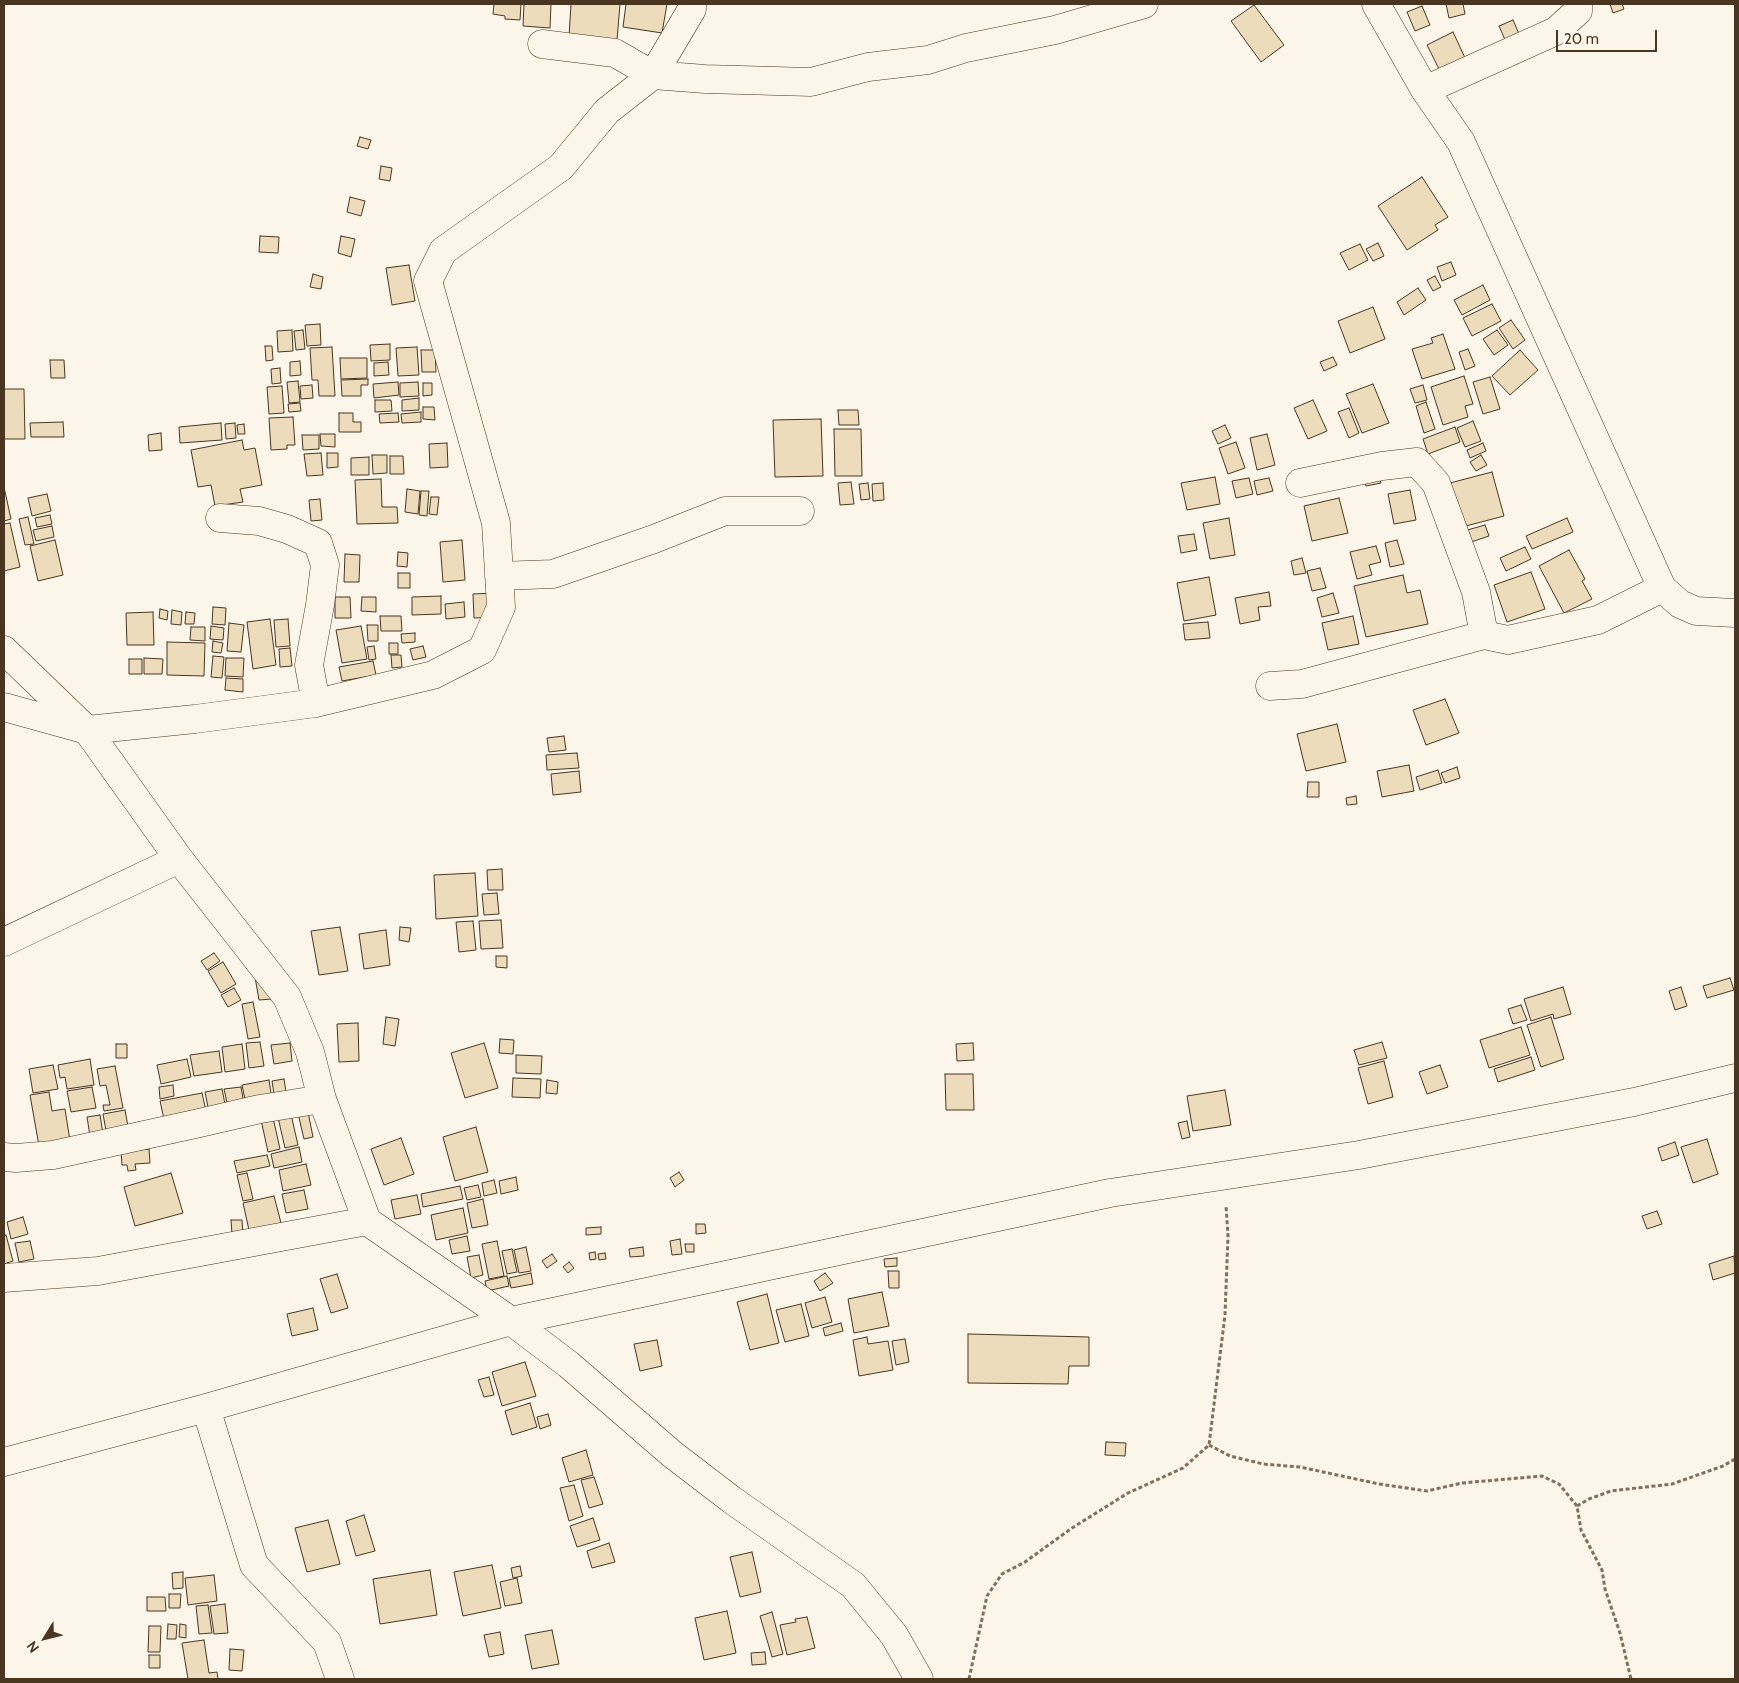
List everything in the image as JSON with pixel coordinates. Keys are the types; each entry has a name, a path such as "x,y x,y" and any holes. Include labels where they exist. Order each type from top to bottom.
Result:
{"street":[{"path":"4,707 87,730 196,719 316,703 433,675 482,650 501,608 496,523 446,339 428,281 443,250 561,167 607,111 653,74 692,9 692,4"},
{"path":"542,44 615,53 653,74 705,79 810,82 868,67 928,60 966,48 1055,30 1144,4"},
{"path":"1376,4 1425,90 1461,142 1662,588 1680,604 1696,611 1735,613"},
{"path":"1425,90 1556,31 1578,11 1578,4"},
{"path":"1300,483 1382,466 1417,462 1436,483 1476,592 1484,635"},
{"path":"499,576 554,574 654,539 725,511 800,511"},
{"path":"220,518 259,521 287,529 318,543 325,565 309,665 316,703"},
{"path":"1270,686 1302,684 1484,635 1508,640 1598,620 1662,588"},
{"path":"4,650 87,730 179,859 288,997 310,1052 322,1099 367,1222 510,1321 568,1364 679,1460 732,1500 853,1585 894,1635 919,1679"},
{"path":"4,942 179,859"},
{"path":"4,1462 206,1408 510,1321 1110,1194 1359,1155 1634,1102 1735,1078"},
{"path":"4,1157 53,1155 260,1108 322,1099"},
{"path":"4,1278 98,1270 187,1256 367,1222"},
{"path":"206,1408 254,1565 327,1642 340,1679"}],"path":[{"path":"969,1679 987,1596 1002,1574 1025,1562 1072,1528 1128,1493 1183,1468 1209,1445 1225,1315 1228,1236 1224,1175"},
{"path":"1209,1445 1230,1456 1262,1464 1300,1467 1379,1484 1427,1491 1462,1483 1542,1476 1560,1484 1577,1506 1580,1530 1602,1570 1605,1589 1620,1633 1631,1679"},
{"path":"1577,1506 1589,1499 1611,1492 1672,1484 1723,1466 1735,1459"}],"building":[{"path":"494,4 521,4 520,20 505,19 505,16 493,14"},
{"path":"524,4 551,4 550,28 523,26"},
{"path":"571,4 620,4 617,40 569,37"},
{"path":"626,4 667,4 662,33 623,27"},
{"path":"1446,4 1463,4 1465,14 1449,18"},
{"path":"1610,4 1622,4 1624,9 1613,13"},
{"path":"1254,5 1284,45 1261,62 1231,21"},
{"path":"1422,6 1430,25 1415,31 1407,12"},
{"path":"1513,20 1523,43 1509,49 1499,26"},
{"path":"1453,32 1466,60 1441,73 1427,45"},
{"path":"360,137 371,140 368,149 357,146"},
{"path":"381,166 392,168 390,181 379,179"},
{"path":"1422,177 1448,217 1435,225 1438,230 1407,250 1378,206"},
{"path":"350,197 365,201 361,216 347,212"},
{"path":"260,236 279,237 278,253 259,252"},
{"path":"341,236 355,239 351,257 338,253"},
{"path":"1378,243 1384,256 1373,261 1366,249"},
{"path":"1360,244 1368,260 1349,270 1340,253"},
{"path":"1451,262 1456,275 1442,281 1437,267"},
{"path":"409,265 415,301 392,305 386,268"},
{"path":"313,274 323,277 321,289 310,287"},
{"path":"1435,276 1441,287 1433,291 1427,280"},
{"path":"1483,285 1490,300 1462,315 1454,300"},
{"path":"1418,288 1426,300 1404,315 1397,302"},
{"path":"1492,304 1501,321 1472,336 1463,318"},
{"path":"1373,307 1385,339 1350,353 1338,321"},
{"path":"1511,320 1525,340 1513,349 1499,328"},
{"path":"320,324 321,345 307,346 305,325"},
{"path":"292,330 293,351 278,352 277,331"},
{"path":"303,330 305,349 296,350 294,331"},
{"path":"1497,330 1508,345 1494,355 1483,339"},
{"path":"1443,334 1455,369 1422,379 1412,349 1433,343 1431,338"},
{"path":"390,344 390,360 371,361 370,345"},
{"path":"265,346 272,346 273,360 266,361"},
{"path":"332,347 335,396 319,396 318,380 312,380 310,348"},
{"path":"417,347 419,375 398,376 396,348"},
{"path":"1468,349 1475,366 1465,370 1459,352"},
{"path":"421,350 435,350 436,372 422,372"},
{"path":"1520,350 1538,370 1510,395 1492,376"},
{"path":"1333,357 1337,365 1324,371 1320,362"},
{"path":"340,358 367,358 367,378 341,379"},
{"path":"50,360 64,360 65,378 51,378"},
{"path":"300,361 301,375 290,376 290,362"},
{"path":"388,362 389,375 374,376 374,363"},
{"path":"280,368 281,383 272,384 271,369"},
{"path":"1464,376 1473,404 1465,406 1468,417 1443,425 1431,387"},
{"path":"1490,377 1500,409 1483,414 1473,382"},
{"path":"368,379 368,385 361,385 361,396 342,396 341,380"},
{"path":"298,381 300,402 289,403 287,382"},
{"path":"398,382 399,395 374,398 373,384"},
{"path":"418,382 419,396 400,397 400,383"},
{"path":"423,383 432,383 432,395 423,396"},
{"path":"1373,384 1389,423 1362,433 1346,394"},
{"path":"312,385 313,398 301,399 300,386"},
{"path":"1423,385 1427,400 1415,403 1410,389"},
{"path":"282,386 284,413 269,414 267,387"},
{"path":"4,389 24,389 25,439 4,439"},
{"path":"419,398 419,410 402,411 402,400"},
{"path":"375,400 391,400 392,411 375,412"},
{"path":"1313,400 1327,431 1308,439 1294,408"},
{"path":"1426,402 1435,429 1424,433 1416,406"},
{"path":"300,403 301,411 289,412 288,404"},
{"path":"423,407 434,407 435,420 423,419"},
{"path":"1349,408 1359,433 1349,438 1338,412"},
{"path":"838,410 858,410 859,425 839,425"},
{"path":"421,412 421,422 402,423 401,414"},
{"path":"339,413 353,413 353,422 361,422 361,432 339,432"},
{"path":"398,413 399,422 380,423 379,414"},
{"path":"293,417 295,445 287,445 287,449 271,450 269,418"},
{"path":"821,419 823,476 775,477 773,420"},
{"path":"1473,421 1481,441 1465,447 1457,428"},
{"path":"63,422 64,437 31,437 30,423"},
{"path":"221,423 222,440 180,443 179,427"},
{"path":"235,423 236,438 226,439 225,424"},
{"path":"244,424 245,434 238,434 237,425"},
{"path":"1225,425 1231,438 1218,444 1212,431"},
{"path":"1455,427 1460,442 1428,454 1423,439"},
{"path":"834,429 861,429 862,476 835,476"},
{"path":"161,433 162,450 149,451 148,435"},
{"path":"320,434 335,434 335,447 321,446"},
{"path":"1267,434 1275,465 1257,470 1250,438"},
{"path":"302,435 319,435 319,449 303,450"},
{"path":"242,440 244,450 255,448 262,485 240,489 243,502 215,506 211,485 198,487 191,450"},
{"path":"1236,442 1245,468 1228,474 1219,448"},
{"path":"447,443 448,467 430,468 429,444"},
{"path":"1483,443 1486,451 1470,458 1467,450"},
{"path":"321,453 323,475 307,476 304,454"},
{"path":"327,453 338,453 338,467 327,468"},
{"path":"372,455 387,455 387,473 373,474"},
{"path":"1481,455 1487,465 1476,471 1470,462"},
{"path":"390,456 403,456 404,474 390,474"},
{"path":"369,457 369,475 351,475 351,458"},
{"path":"1377,472 1381,483 1366,486 1363,476"},
{"path":"1492,472 1504,516 1462,527 1450,483"},
{"path":"1215,477 1220,504 1187,510 1181,483"},
{"path":"1249,478 1253,494 1236,498 1232,481"},
{"path":"1269,478 1273,491 1257,495 1254,481"},
{"path":"381,479 382,507 397,507 398,523 357,524 355,480"},
{"path":"851,482 854,504 840,505 838,483"},
{"path":"868,483 870,499 861,500 859,484"},
{"path":"883,483 884,500 873,501 872,484"},
{"path":"4,487 11,519 4,521"},
{"path":"407,489 420,491 418,514 405,512"},
{"path":"1410,490 1416,520 1394,524 1388,494"},
{"path":"421,491 429,491 427,516 419,515"},
{"path":"47,494 51,511 32,516 28,498"},
{"path":"431,497 439,497 437,515 429,514"},
{"path":"1339,498 1348,533 1312,541 1304,506"},
{"path":"320,499 322,520 311,521 309,500"},
{"path":"50,515 52,524 37,527 35,518"},
{"path":"28,517 34,544 25,545 19,519"},
{"path":"1229,518 1235,555 1210,559 1203,523"},
{"path":"1567,518 1573,532 1532,549 1526,536"},
{"path":"10,523 20,567 4,571 4,524"},
{"path":"1485,525 1489,536 1468,543 1464,531"},
{"path":"52,526 54,537 36,541 33,530"},
{"path":"1194,534 1197,550 1181,553 1178,536"},
{"path":"55,540 63,575 38,581 30,546"},
{"path":"462,540 465,580 443,582 440,542"},
{"path":"1397,540 1404,564 1390,567 1385,543"},
{"path":"1376,546 1381,562 1369,565 1372,575 1357,579 1350,552"},
{"path":"1525,547 1531,559 1506,571 1500,558"},
{"path":"1569,550 1585,579 1582,581 1592,599 1564,613 1539,566"},
{"path":"398,552 408,553 407,567 397,566"},
{"path":"345,554 360,555 359,582 344,582"},
{"path":"1302,558 1306,573 1294,575 1291,561"},
{"path":"1320,568 1326,588 1312,591 1307,571"},
{"path":"1531,572 1545,609 1507,622 1494,585"},
{"path":"398,573 410,573 410,588 398,588"},
{"path":"1403,575 1407,593 1420,590 1428,624 1366,637 1354,586"},
{"path":"1209,577 1216,615 1184,621 1177,583"},
{"path":"1269,592 1271,606 1258,607 1260,620 1240,624 1235,598"},
{"path":"494,593 495,617 474,618 473,594"},
{"path":"1333,593 1339,613 1322,617 1317,598"},
{"path":"441,596 441,614 412,615 412,597"},
{"path":"335,597 350,597 351,618 335,618"},
{"path":"362,597 376,597 376,612 361,611"},
{"path":"464,602 465,617 446,619 445,604"},
{"path":"213,607 226,608 225,625 212,624"},
{"path":"160,609 168,611 167,620 159,618"},
{"path":"172,610 182,612 181,625 171,624"},
{"path":"153,612 154,645 127,645 126,613"},
{"path":"186,612 195,613 194,624 185,624"},
{"path":"380,616 401,616 402,631 381,631"},
{"path":"1353,616 1359,644 1328,650 1322,623"},
{"path":"270,619 276,665 253,669 247,622"},
{"path":"288,619 290,646 276,647 274,620"},
{"path":"1208,622 1210,638 1185,640 1183,624"},
{"path":"229,623 244,625 241,652 227,651"},
{"path":"367,625 378,625 378,641 368,641"},
{"path":"211,626 224,628 223,640 210,639"},
{"path":"361,626 367,659 342,663 336,630"},
{"path":"191,627 205,627 205,641 190,640"},
{"path":"415,633 415,642 402,643 401,634"},
{"path":"213,641 223,643 221,653 212,652"},
{"path":"167,642 205,643 204,676 167,675"},
{"path":"389,643 398,643 398,654 389,654"},
{"path":"374,646 376,659 369,660 367,647"},
{"path":"423,646 426,657 413,660 410,649"},
{"path":"290,648 292,666 280,667 279,649"},
{"path":"391,655 401,655 402,667 392,668"},
{"path":"213,656 224,657 222,678 211,677"},
{"path":"144,658 163,659 162,674 144,674"},
{"path":"226,658 244,658 243,677 225,676"},
{"path":"129,659 142,659 142,674 129,674"},
{"path":"373,661 376,675 342,681 339,667"},
{"path":"226,678 243,679 243,692 225,690"},
{"path":"1445,699 1459,733 1426,745 1413,710"},
{"path":"1337,724 1346,762 1306,771 1297,734"},
{"path":"564,736 566,750 549,752 547,738"},
{"path":"577,753 579,768 547,770 546,755"},
{"path":"1409,765 1414,791 1382,797 1377,771"},
{"path":"1457,767 1460,778 1445,783 1441,773"},
{"path":"1438,770 1442,783 1420,790 1416,777"},
{"path":"579,771 581,792 553,795 551,774"},
{"path":"1308,782 1319,782 1319,797 1307,797"},
{"path":"1356,796 1357,804 1347,805 1346,798"},
{"path":"502,869 503,890 488,890 487,870"},
{"path":"475,873 478,916 436,919 434,875"},
{"path":"497,893 499,914 484,915 482,894"},
{"path":"501,920 503,948 481,949 479,921"},
{"path":"473,921 476,950 459,952 456,922"},
{"path":"340,927 348,971 319,975 311,931"},
{"path":"400,927 411,928 409,942 399,940"},
{"path":"386,930 390,965 364,969 359,934"},
{"path":"214,953 220,961 207,970 201,961"},
{"path":"496,956 507,956 507,968 496,967"},
{"path":"223,962 236,984 221,993 208,971"},
{"path":"255,977 272,999 259,1000"},
{"path":"1730,978 1734,990 1707,998 1703,986"},
{"path":"1563,987 1571,1014 1554,1019 1553,1014 1531,1021 1524,999"},
{"path":"1681,987 1687,1006 1675,1010 1669,991"},
{"path":"234,988 241,1000 228,1007 221,995"},
{"path":"253,1002 260,1037 248,1039 242,1004"},
{"path":"1521,1005 1527,1020 1513,1024 1508,1009"},
{"path":"386,1017 399,1019 395,1046 383,1044"},
{"path":"1551,1017 1564,1059 1541,1067 1527,1025"},
{"path":"358,1023 359,1061 339,1062 337,1024"},
{"path":"1521,1027 1530,1055 1489,1068 1480,1040"},
{"path":"500,1039 514,1040 513,1054 499,1053"},
{"path":"260,1042 264,1066 249,1068 246,1043"},
{"path":"1382,1042 1387,1058 1359,1065 1354,1050"},
{"path":"290,1043 292,1061 274,1064 271,1045"},
{"path":"484,1043 498,1088 465,1098 451,1053"},
{"path":"973,1043 974,1060 957,1061 956,1044"},
{"path":"116,1044 127,1044 127,1058 116,1058"},
{"path":"242,1044 245,1069 225,1072 222,1047"},
{"path":"219,1051 222,1072 194,1076 190,1055"},
{"path":"516,1055 542,1056 541,1074 516,1073"},
{"path":"1531,1057 1535,1070 1498,1082 1494,1069"},
{"path":"90,1059 94,1085 67,1089 65,1077 60,1078 58,1065"},
{"path":"187,1059 191,1077 161,1084 157,1065"},
{"path":"1384,1061 1393,1097 1368,1104 1358,1068"},
{"path":"53,1065 58,1089 33,1093 29,1069"},
{"path":"1440,1065 1448,1087 1427,1094 1419,1072"},
{"path":"115,1066 123,1108 104,1111 103,1105 110,1105 106,1085 100,1086 97,1069"},
{"path":"945,1074 973,1074 974,1110 946,1110"},
{"path":"513,1078 541,1079 540,1098 512,1097"},
{"path":"284,1079 287,1098 275,1101 272,1081"},
{"path":"269,1080 272,1100 246,1104 242,1085"},
{"path":"547,1080 558,1082 557,1094 546,1093"},
{"path":"173,1085 174,1096 160,1099 159,1087"},
{"path":"92,1087 96,1108 71,1112 67,1091"},
{"path":"241,1087 244,1104 228,1107 224,1089"},
{"path":"222,1089 226,1109 209,1112 205,1092"},
{"path":"1225,1090 1231,1125 1193,1131 1187,1096"},
{"path":"49,1092 52,1111 65,1109 70,1141 39,1146 30,1095"},
{"path":"202,1093 206,1111 164,1119 160,1101"},
{"path":"307,1107 313,1137 304,1139 297,1109"},
{"path":"125,1110 129,1132 107,1136 103,1114"},
{"path":"290,1110 298,1145 285,1148 277,1113"},
{"path":"272,1113 280,1149 268,1152 260,1115"},
{"path":"100,1115 103,1134 90,1136 87,1117"},
{"path":"1187,1121 1190,1137 1182,1139 1178,1123"},
{"path":"476,1127 488,1172 455,1181 443,1137"},
{"path":"401,1138 414,1174 384,1185 371,1149"},
{"path":"1707,1139 1718,1174 1693,1183 1681,1147"},
{"path":"1675,1142 1679,1155 1662,1161 1658,1148"},
{"path":"299,1147 302,1162 274,1168 271,1154"},
{"path":"149,1149 150,1163 135,1164 136,1170 128,1171 127,1165 122,1165 121,1152"},
{"path":"267,1155 270,1166 237,1173 234,1161"},
{"path":"306,1164 311,1185 283,1191 279,1170"},
{"path":"679,1172 684,1180 675,1187 670,1178"},
{"path":"171,1173 183,1213 135,1226 124,1187"},
{"path":"247,1173 253,1199 243,1201 237,1175"},
{"path":"516,1177 518,1190 501,1194 499,1181"},
{"path":"494,1180 497,1193 484,1196 482,1183"},
{"path":"478,1185 481,1197 467,1200 464,1188"},
{"path":"460,1186 463,1199 423,1207 421,1194"},
{"path":"304,1190 308,1209 286,1213 282,1194"},
{"path":"417,1195 421,1214 395,1219 391,1200"},
{"path":"274,1196 281,1223 249,1230 243,1203"},
{"path":"483,1199 488,1225 472,1228 467,1203"},
{"path":"463,1208 468,1233 436,1240 431,1215"},
{"path":"1657,1211 1662,1224 1647,1229 1642,1216"},
{"path":"23,1217 28,1234 11,1239 7,1222"},
{"path":"231,1220 242,1220 243,1234 232,1234"},
{"path":"696,1224 705,1224 706,1233 696,1234"},
{"path":"601,1227 601,1234 586,1235 586,1228"},
{"path":"6,1235 13,1261 4,1264 4,1236"},
{"path":"467,1236 470,1251 452,1254 449,1240"},
{"path":"680,1239 682,1254 672,1255 670,1241"},
{"path":"30,1241 34,1259 19,1262 15,1243"},
{"path":"497,1241 504,1276 489,1279 482,1244"},
{"path":"685,1244 694,1244 694,1252 686,1252"},
{"path":"526,1247 531,1271 519,1273 514,1250"},
{"path":"643,1247 644,1256 630,1257 629,1249"},
{"path":"512,1249 517,1272 507,1274 502,1251"},
{"path":"595,1252 596,1259 590,1260 589,1253"},
{"path":"605,1253 606,1259 599,1260 598,1254"},
{"path":"552,1254 557,1261 547,1268 542,1261"},
{"path":"479,1255 483,1275 471,1278 467,1257"},
{"path":"1734,1256 1735,1273 1713,1280 1709,1264"},
{"path":"897,1258 897,1266 885,1267 884,1259"},
{"path":"569,1262 574,1268 568,1273 563,1267"},
{"path":"888,1271 899,1271 899,1288 889,1288"},
{"path":"531,1273 533,1284 511,1288 509,1278"},
{"path":"825,1273 833,1283 820,1291 814,1281"},
{"path":"337,1274 348,1308 331,1313 320,1279"},
{"path":"507,1276 509,1286 487,1291 485,1281"},
{"path":"882,1292 889,1326 854,1333 848,1299"},
{"path":"767,1294 779,1343 750,1350 737,1302"},
{"path":"825,1297 832,1322 812,1328 805,1303"},
{"path":"801,1304 809,1336 785,1342 776,1310"},
{"path":"313,1308 318,1330 292,1336 287,1314"},
{"path":"841,1323 843,1331 825,1336 823,1328"},
{"path":"968,1334 1089,1337 1089,1366 1069,1366 1068,1384 968,1383"},
{"path":"867,1337 868,1344 888,1341 893,1370 859,1376 853,1340"},
{"path":"905,1339 909,1362 896,1365 892,1341"},
{"path":"657,1340 662,1366 640,1371 634,1344"},
{"path":"525,1362 536,1396 502,1406 492,1372"},
{"path":"489,1377 494,1395 484,1397 478,1380"},
{"path":"530,1403 537,1427 512,1435 505,1411"},
{"path":"548,1414 551,1425 540,1429 537,1417"},
{"path":"1106,1442 1126,1443 1125,1456 1105,1455"},
{"path":"586,1450 593,1475 569,1482 562,1458"},
{"path":"594,1477 603,1504 589,1508 581,1480"},
{"path":"574,1485 583,1516 569,1521 560,1488"},
{"path":"364,1515 375,1551 356,1556 346,1521"},
{"path":"593,1518 600,1540 577,1547 570,1526"},
{"path":"328,1520 340,1564 307,1572 295,1528"},
{"path":"609,1543 615,1562 592,1568 587,1551"},
{"path":"752,1552 761,1592 740,1597 730,1557"},
{"path":"492,1565 501,1608 463,1616 454,1572"},
{"path":"520,1566 522,1576 513,1578 511,1568"},
{"path":"430,1570 437,1615 380,1624 373,1579"},
{"path":"183,1572 183,1588 173,1589 172,1573"},
{"path":"214,1575 217,1601 188,1605 185,1578"},
{"path":"517,1578 522,1603 505,1606 500,1582"},
{"path":"169,1594 181,1594 180,1608 169,1608"},
{"path":"147,1597 165,1597 166,1611 147,1611"},
{"path":"225,1604 228,1633 214,1634 210,1606"},
{"path":"208,1605 212,1633 199,1634 196,1606"},
{"path":"727,1611 736,1653 704,1660 695,1618"},
{"path":"772,1612 783,1654 772,1657 760,1616"},
{"path":"807,1617 815,1648 787,1655 780,1625 796,1622 795,1619"},
{"path":"168,1624 177,1625 176,1639 167,1639"},
{"path":"180,1624 186,1625 186,1638 179,1637"},
{"path":"149,1626 161,1626 160,1652 148,1652"},
{"path":"552,1630 559,1664 532,1669 525,1635"},
{"path":"500,1632 504,1654 489,1657 484,1635"},
{"path":"204,1640 209,1673 217,1672 218,1679 188,1679 182,1643"},
{"path":"230,1649 244,1650 242,1671 229,1670"},
{"path":"765,1652 766,1664 752,1665 751,1653"},
{"path":"149,1655 160,1655 160,1668 149,1668"}]}
